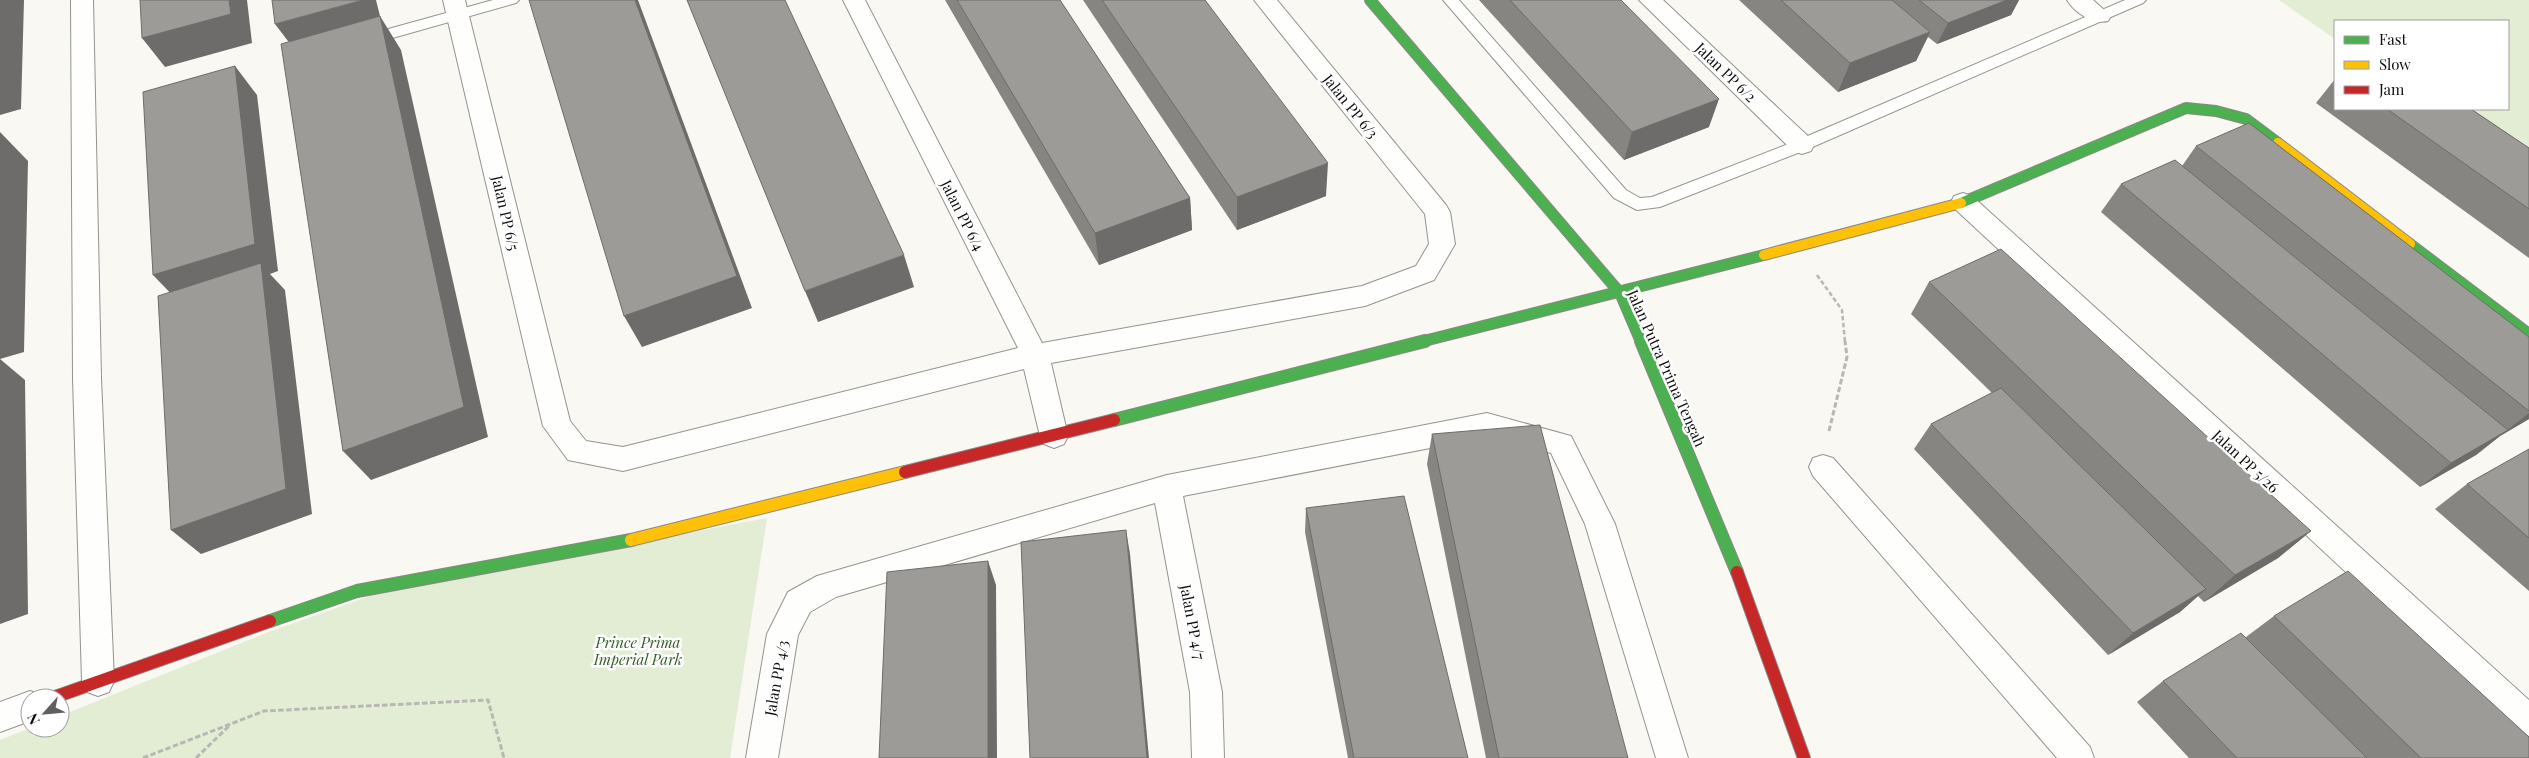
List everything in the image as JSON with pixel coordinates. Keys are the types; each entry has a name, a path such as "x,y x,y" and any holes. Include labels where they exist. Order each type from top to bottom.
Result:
{"street":[{"path":"82,0 87,378 98,681"},
{"name":"Jalan PP 6/4","path":"854,0 1036,355 1054,436"},
{"name":"Jalan PP 6/3","path":"1036,355 1365,296 1425,273 1442,244 1437,212 1264,0"},
{"name":"Jalan Putra Prima Tengah","path":"1370,0 1620,293 1723,534 1804,758"},
{"name":"Jalan PP 6/2","path":"1650,0 1802,145"},
{"path":"2078,0 2100,16"},
{"name":"Jalan PP 6/5","path":"456,7 557,426 578,452 623,459 1036,355"},
{"path":"70,691 357,590 656,534 1620,293 1963,202 2186,108 2216,111 2246,119 2529,334"},
{"name":"Jalan PP 5/26","path":"1963,202 2529,721"},
{"path":"1167,488 1487,425 1561,444 1600,524 1672,758"},
{"path":"1823,467 2078,758"},
{"name":"Jalan PP 4/3","path":"762,758 783,634 800,602 828,586 1167,488"},
{"name":"Jalan PP 4/7","path":"1167,488 1206,692 1208,758"},
{"path":"0,717 20,710"}],"lane":[{"path":"355,44 456,7 511,0"},
{"path":"1451,0 1620,194 1637,204 1654,203 1802,145 2138,0"}],"path":[{"path":"1796,246 1842,310 1847,357 1829,427 1823,467"},
{"path":"144,758 264,710 488,700 504,758"},
{"path":"196,758 232,723"}],"green space":[{"path":"2279,0 2529,0 2529,171 2439,110 2509,110 2509,20 2334,20 2334,38"},
{"name":"Prince Prima Imperial Park","path":"767,518 730,758 0,758 0,740 20,732 20,738 70,738 70,712 271,631 390,589"}],"building":[{"path":"140,0 229,0 231,14 142,38"},
{"path":"272,0 363,0 275,24"},
{"path":"529,0 635,0 737,276 624,316"},
{"path":"687,0 785,0 904,255 805,291"},
{"path":"957,0 1060,0 1190,198 1095,233"},
{"path":"1102,0 1205,0 1328,163 1237,197"},
{"path":"1510,0 1621,0 1719,99 1632,132"},
{"path":"1781,0 1892,0 1930,32 1850,63"},
{"path":"1919,0 2007,0 1948,23"},
{"path":"380,16 464,407 343,451 281,44"},
{"path":"235,66 255,244 153,275 143,92"},
{"path":"2388,110 2472,110 2529,148 2529,209"},
{"path":"2249,123 2529,337 2529,411 2196,146"},
{"path":"2175,160 2508,430 2451,463 2121,184"},
{"path":"2001,249 2311,531 2235,575 1929,282"},
{"path":"261,263 286,489 171,530 158,296"},
{"path":"2001,388 2206,589 2133,633 1931,424"},
{"path":"1540,425 1628,758 1499,758 1432,434"},
{"path":"2529,449 2529,538 2467,484"},
{"path":"1404,496 1468,758 1354,758 1306,508"},
{"path":"1126,530 1147,758 1030,758 1021,542"},
{"path":"988,561 988,758 879,758 887,572"},
{"path":"2348,571 2529,737 2529,758 2421,758 2274,616"},
{"path":"2241,633 2367,758 2237,758 2163,681"}],"traffic: fast":[{"path":"1370,0 1620,293 1723,534 1737,572"},
{"path":"1961,203 2186,108 2216,111 2246,119 2278,143"},
{"path":"2410,244 2529,334"},
{"path":"1114,420 1764,255"},
{"path":"270,621 357,591 631,540"}],"traffic: slow":[{"path":"2278,143 2410,244"},
{"path":"1764,255 1961,203"},
{"path":"631,540 905,472"}],"traffic: jam":[{"path":"905,472 1114,420"},
{"path":"1737,572 1804,758"},
{"path":"70,692 270,621"}]}
